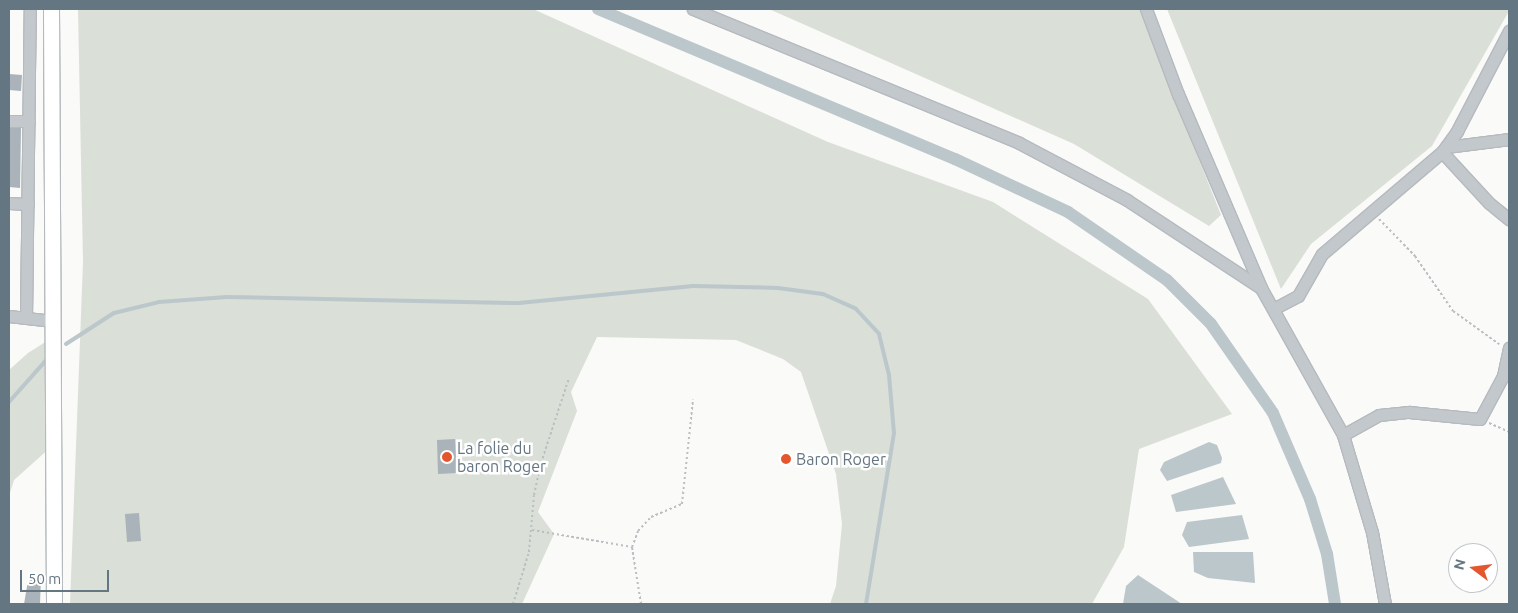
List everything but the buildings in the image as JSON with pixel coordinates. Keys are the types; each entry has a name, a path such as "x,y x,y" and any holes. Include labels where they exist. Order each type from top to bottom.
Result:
{"main road":[{"path":"51,9 54,604"}],"street":[{"path":"26,318 30,9"},
{"path":"693,9 1019,144 1127,200 1261,288"},
{"path":"1146,9 1178,94 1261,288 1275,308 1343,435 1372,532 1385,604"},
{"path":"1275,308 1298,296 1322,254 1373,213 1444,150 1509,31"},
{"path":"9,121 29,121"},
{"path":"1444,150 1509,139"},
{"path":"1444,150 1488,203 1509,219"},
{"path":"9,203 28,204"},
{"path":"9,316 53,321"},
{"path":"1343,435 1379,415 1409,412 1480,419 1506,375 1509,350"}],"path":[{"path":"1373,213 1415,256 1453,311 1509,350"},
{"path":"513,604 532,530 534,495 541,463 562,409 569,378"},
{"path":"641,604 632,547 638,531 651,517 682,504 693,400"},
{"path":"1480,419 1509,432"},
{"path":"532,530 632,547"}],"shaded area":[{"path":"78,9 533,9 828,142 993,202 1148,299 1232,414 1139,449 1124,547 1092,604 830,604 836,586 842,524 836,474 801,372 783,359 736,340 597,337 571,392 577,411 538,512 554,534 522,604 70,604 83,262"},
{"path":"769,9 1139,9 1221,215 1209,226 1074,144"},
{"path":"1167,9 1509,9 1509,11 1432,146 1311,244 1281,289"},
{"path":"47,341 51,447 14,480 9,496 9,370 28,353"},
{"path":"1209,442 1217,445 1222,458 1221,463 1167,481 1160,470 1164,462"},
{"path":"1223,477 1236,504 1176,512 1171,495"},
{"path":"1242,515 1249,539 1189,547 1182,535 1187,522"},
{"path":"1193,552 1253,552 1255,583 1208,578 1194,572"},
{"path":"1138,575 1182,604 1123,604 1126,586"}],"waterway":[{"path":"598,9 955,159 1068,212 1167,280 1211,324 1273,413 1310,499 1327,554 1335,604"},
{"path":"66,344 114,313 159,302 227,297 519,303 693,286 778,288 823,294 856,309 879,334 889,375 894,433 866,604"},
{"path":"9,402 48,358"}],"place":[{"name":"La folie du baron Roger","path":"447,457"},
{"name":"Baron Roger","path":"786,459"}]}
